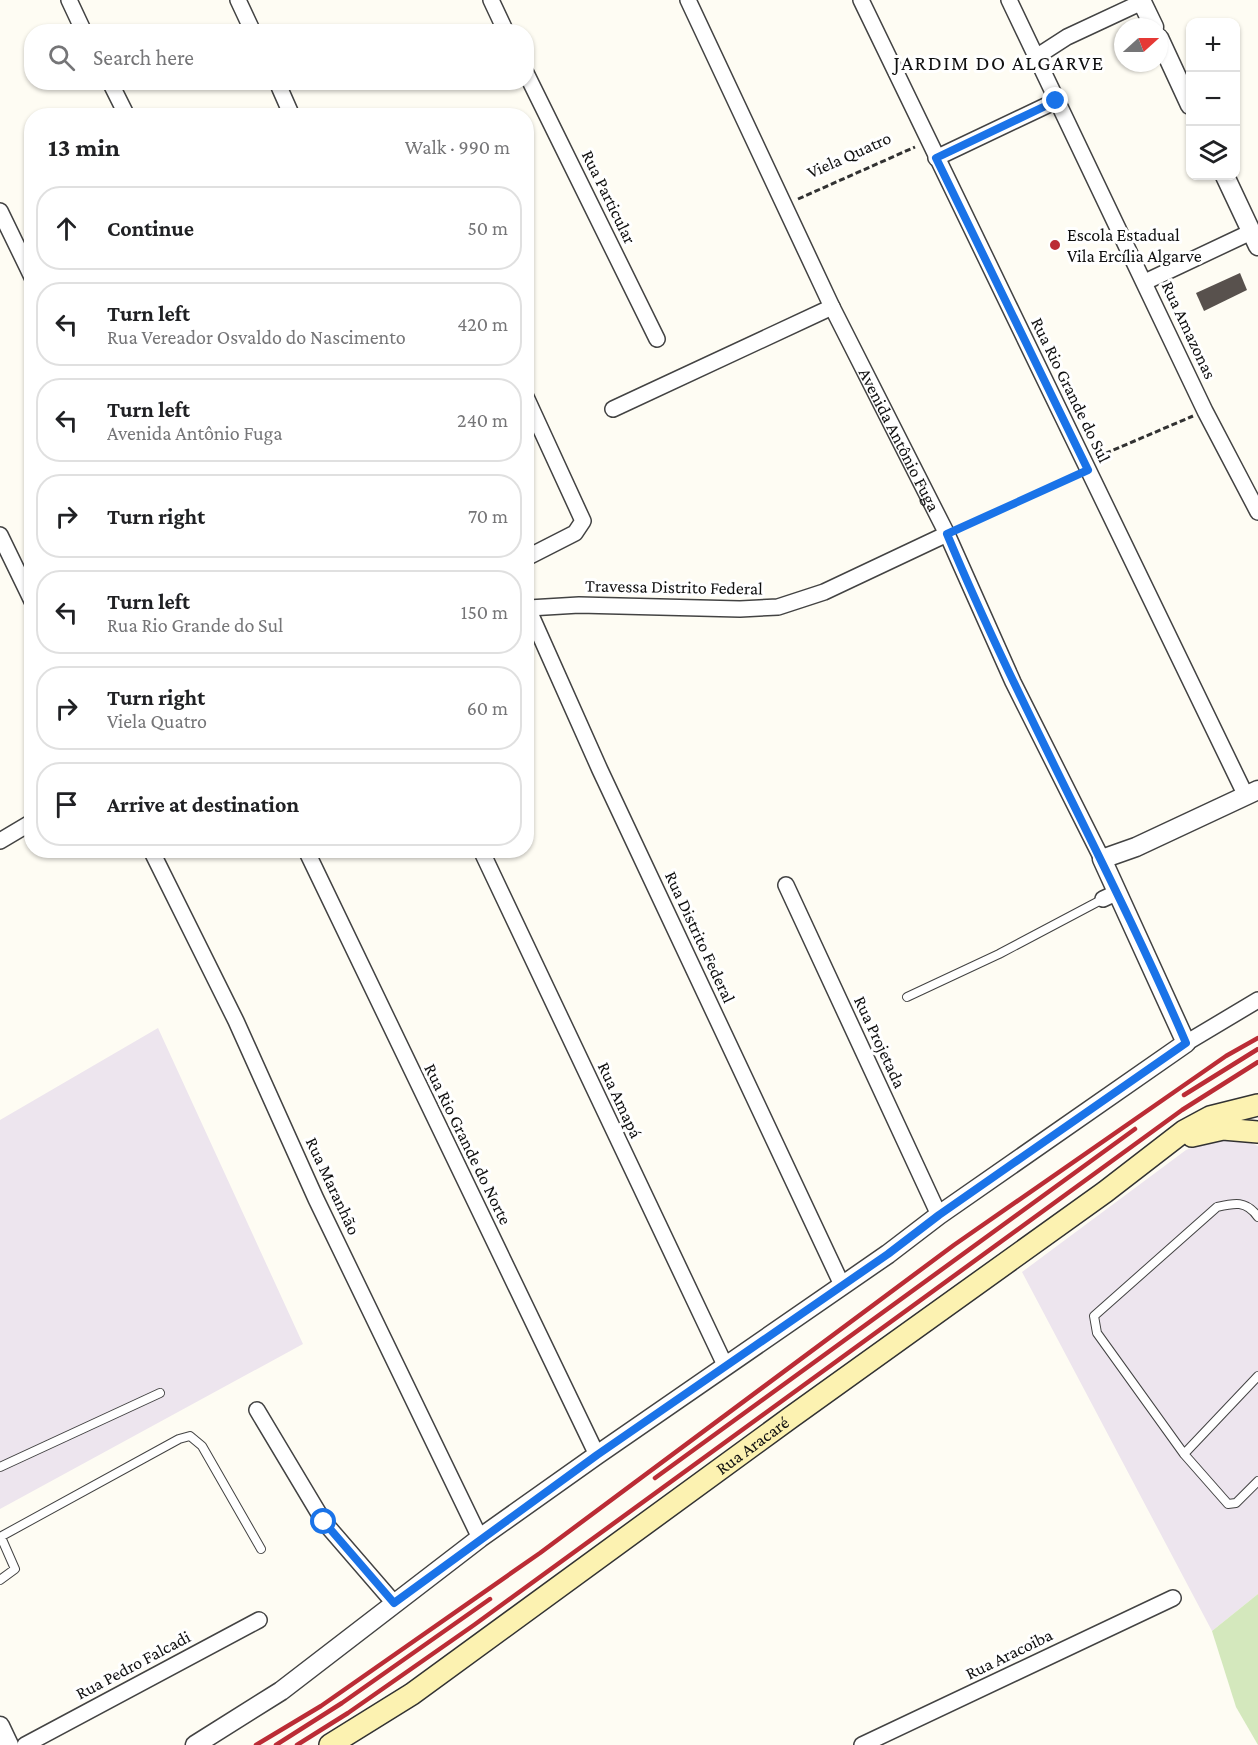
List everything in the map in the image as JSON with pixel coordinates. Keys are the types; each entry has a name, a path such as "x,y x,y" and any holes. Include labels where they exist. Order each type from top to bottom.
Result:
{"main road":[{"name":"Rua Aracaré","path":"330,1745 412,1694 1171,1142 1210,1117 1258,1105"},
{"name":"Rua Aracaré","path":"1171,1142 1223,1129 1258,1132"}],"street":[{"path":"69,0 80,24"},
{"path":"238,0 249,24"},
{"path":"491,0 503,24"},
{"name":"Avenida Antônio Fuga","path":"688,0 832,307 947,534 1008,672 1102,859 1111,895 1186,1043"},
{"name":"Rua Rio Grande do Sul","path":"861,0 1086,466 1252,793"},
{"name":"Rua Amazonas","path":"1010,0 1056,101 1146,282 1205,411 1258,512"},
{"path":"1035,57 1067,37 1141,1 1150,18"},
{"path":"1168,57 1186,95"},
{"name":"Rua Particular","path":"534,89 657,339"},
{"path":"114,90 123,108"},
{"path":"281,90 288,108"},
{"path":"936,158 1056,101"},
{"path":"1146,282 1253,226 1226,180"},
{"path":"0,211 24,260"},
{"path":"613,409 832,307"},
{"path":"534,415 583,521 575,533 534,554"},
{"name":"Travessa Distrito Federal","path":"534,606 740,609 778,607 824,592 947,534"},
{"path":"0,535 24,584"},
{"name":"Rua Distrito Federal","path":"534,620 600,770 842,1285"},
{"path":"1102,859 1136,847 1252,793"},
{"path":"0,841 24,827"},
{"name":"Rua Maranhão","path":"156,858 236,1022 316,1199 480,1538"},
{"name":"Rua Rio Grande do Norte","path":"310,858 597,1455"},
{"name":"Rua Amapá","path":"485,858 725,1365"},
{"name":"Rua Projetada","path":"786,885 939,1215"},
{"path":"195,1745 281,1691 480,1538 939,1215 1186,1043 1258,1000"},
{"path":"257,1410 324,1522 394,1603"},
{"name":"Rua Aracoiba","path":"861,1745 1173,1598"},
{"name":"Rua Pedro Falcadi","path":"25,1745 259,1620"},
{"path":"0,1726 9,1745"}],"lane":[{"path":"907,997 999,954 1111,895"},
{"path":"1258,1216 1252,1208 1238,1202 1216,1207 1094,1316 1096,1333 1184,1454 1228,1504 1236,1503 1258,1481"},
{"path":"1184,1454 1258,1376"},
{"path":"0,1467 160,1393"},
{"path":"0,1581 15,1569 1,1537 179,1439 190,1437 202,1446 261,1549"}],"path":[{"name":"Viela Quatro","path":"785,205 929,140"},
{"path":"947,534 1205,411"}],"shaded area":[{"path":"158,1028 303,1344 0,1509 0,1120"},
{"path":"1210,1140 1245,1140 1258,1146 1258,1594 1212,1631 1022,1272 1186,1150"}],"green space":[{"path":"1258,1594 1258,1745 1236,1707 1212,1631"}],"building":[{"path":"1240,273 1247,290 1204,311 1196,293"}],"railway":[{"path":"256,1745 321,1706 540,1553 954,1245 1226,1056 1258,1038"},
{"path":"1184,1095 1258,1049"},
{"path":"297,1745 348,1713 474,1625 1182,1110 1258,1062"},
{"path":"655,1478 1135,1129"},
{"path":"276,1745 342,1703 490,1599"}],"place":[{"name":"Escola Estadual Vila Ercília Algarve","path":"1055,245"}],"district":[{"name":"JARDIM DO ALGARVE","path":"999,63"}],"route":[{"path":"324,1522 394,1603 480,1538 597,1455 888,1254 939,1215 1186,1043 1118,891 980,612 947,534 1088,470 936,158 1056,101"}]}
